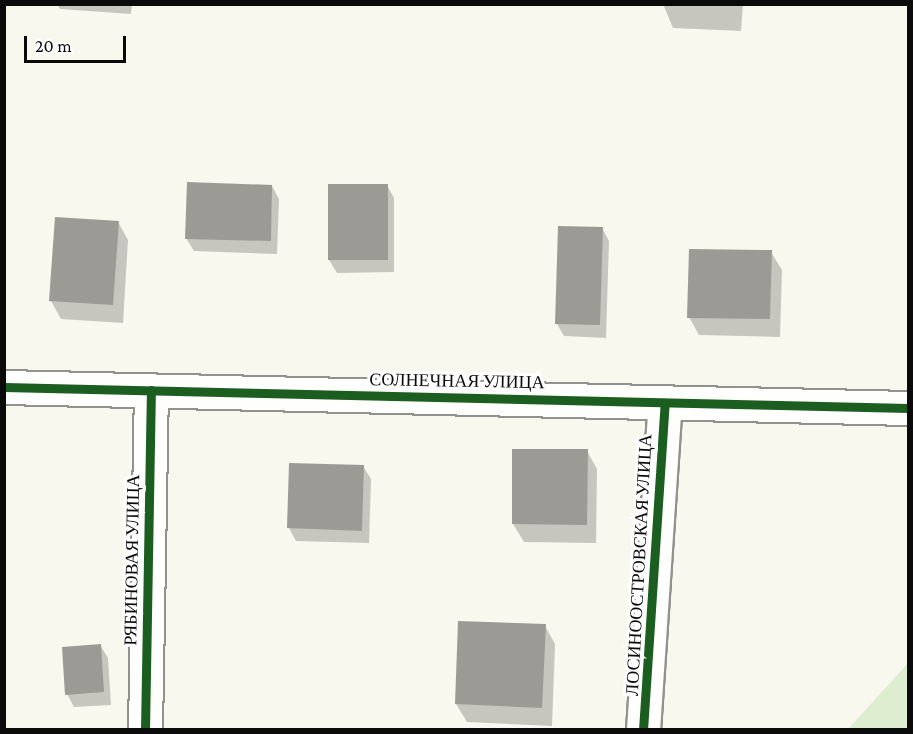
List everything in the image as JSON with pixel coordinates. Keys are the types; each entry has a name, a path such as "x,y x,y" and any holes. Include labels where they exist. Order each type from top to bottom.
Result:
{"street":[{"name":"СОЛНЕЧНАЯ УЛИЦА","path":"4,387 909,408"},
{"name":"РЯБИНОВАЯ УЛИЦА","path":"145,729 151,390"},
{"name":"ЛОСИНООСТРОВСКАЯ УЛИЦА","path":"643,729 665,403"}],"green space":[{"path":"908,663 908,729 848,729"}],"building":[{"path":"187,182 272,185 271,241 185,239"},
{"path":"328,184 388,184 388,260 328,260"},
{"path":"55,217 119,221 113,305 49,301"},
{"path":"558,226 603,227 600,325 555,324"},
{"path":"689,249 772,250 770,319 687,318"},
{"path":"512,449 588,449 587,525 512,524"},
{"path":"289,463 364,465 362,531 287,528"},
{"path":"458,621 546,624 542,708 455,704"},
{"path":"101,644 104,692 65,695 62,647"}],"cycle path":[{"path":"4,387 908,408"},
{"path":"145,730 151,390"},
{"path":"643,730 665,403"}]}
